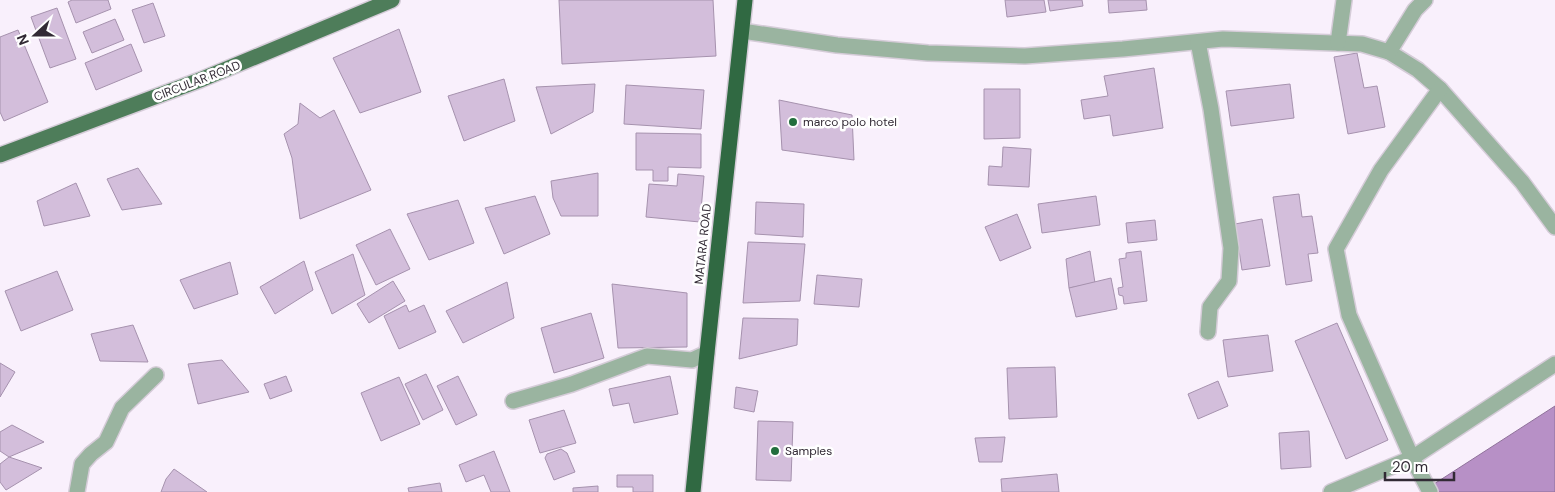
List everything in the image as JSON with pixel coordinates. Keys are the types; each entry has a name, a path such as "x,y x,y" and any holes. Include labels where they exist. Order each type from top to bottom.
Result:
{"highway":[{"name":"MATARA ROAD","path":"693,492 745,0"}],"main road":[{"name":"CIRCULAR ROAD","path":"0,156 200,80 392,0"}],"street":[{"path":"1338,43 1344,0"},
{"path":"1389,52 1415,10 1425,0"},
{"path":"742,31 837,45 928,53 1025,56 1223,39 1362,44 1389,52 1418,70 1440,89 1522,182 1555,227"},
{"path":"1198,42 1211,109 1231,248 1229,281 1210,307 1208,332"},
{"path":"1430,492 1412,458 1349,315 1336,249 1381,170 1440,89"},
{"path":"512,401 572,384 647,356 692,360 707,353"},
{"path":"1331,492 1412,458 1555,364"},
{"path":"77,492 82,464 106,442 122,408 156,375"}],"shaded area":[{"path":"1555,406 1555,492 1438,492 1434,484"}],"building":[{"path":"72,0 108,0 111,9 76,23 68,2"},
{"path":"559,0 713,0 716,56 562,64"},
{"path":"1005,0 1044,0 1046,12 1007,17"},
{"path":"1048,0 1082,0 1083,6 1050,11"},
{"path":"1108,0 1146,0 1147,10 1109,13"},
{"path":"153,3 165,36 144,43 132,10"},
{"path":"57,8 76,59 50,68 31,17"},
{"path":"115,19 124,40 92,53 83,32"},
{"path":"399,29 421,92 360,113 333,58"},
{"path":"18,30 48,102 4,121 0,112 0,37"},
{"path":"131,44 142,71 96,90 85,63"},
{"path":"1357,53 1364,88 1377,86 1385,127 1348,134 1334,57"},
{"path":"1154,68 1163,128 1113,136 1110,115 1084,119 1081,100 1108,96 1104,76"},
{"path":"504,79 515,121 464,141 448,96"},
{"path":"595,84 593,112 551,134 536,87"},
{"path":"1290,84 1294,118 1231,126 1226,91"},
{"path":"626,85 704,90 701,129 624,124"},
{"path":"984,89 1020,89 1020,138 984,139"},
{"path":"779,100 852,115 854,160 782,150"},
{"path":"300,103 320,118 334,110 371,190 300,219 292,158 284,134 298,124"},
{"path":"636,133 701,134 701,168 668,167 668,181 653,181 653,170 636,170"},
{"path":"1003,147 1031,149 1029,187 988,185 989,166 1002,167"},
{"path":"138,168 162,204 122,210 107,179"},
{"path":"598,173 598,216 561,216 553,198 551,181"},
{"path":"678,174 704,176 700,222 646,217 649,184 677,186"},
{"path":"76,183 90,216 44,226 37,201"},
{"path":"1299,194 1302,217 1312,216 1318,253 1308,254 1312,281 1286,285 1273,197"},
{"path":"535,196 550,234 504,254 485,208"},
{"path":"1096,196 1100,225 1042,233 1038,204"},
{"path":"458,200 474,243 429,260 407,214"},
{"path":"756,202 804,204 803,237 755,234"},
{"path":"1017,214 1031,248 1000,261 985,227"},
{"path":"1262,219 1270,266 1242,270 1235,224"},
{"path":"1155,220 1157,240 1128,243 1126,223"},
{"path":"390,229 410,269 376,285 356,245"},
{"path":"748,242 805,244 800,301 743,303"},
{"path":"1090,251 1095,283 1069,288 1066,259"},
{"path":"1141,251 1147,301 1124,304 1123,296 1119,295 1118,288 1123,287 1119,259 1126,258 1126,253"},
{"path":"353,254 365,295 332,314 315,272"},
{"path":"304,261 313,290 275,314 260,287"},
{"path":"230,262 238,294 194,309 180,280"},
{"path":"57,271 73,310 21,331 5,291"},
{"path":"817,275 862,279 859,307 814,304"},
{"path":"1111,278 1117,309 1076,317 1069,288"},
{"path":"393,281 405,301 369,323 357,304"},
{"path":"507,282 514,318 463,343 446,311"},
{"path":"612,284 687,293 687,347 618,348"},
{"path":"406,305 409,312 424,305 436,332 399,349 384,316"},
{"path":"591,313 604,358 554,373 541,328"},
{"path":"743,318 798,319 797,345 739,359"},
{"path":"1337,323 1388,440 1346,459 1295,341"},
{"path":"133,325 148,362 100,361 91,334"},
{"path":"1268,335 1273,371 1228,377 1223,340"},
{"path":"222,360 249,392 198,404 188,364"},
{"path":"0,363 15,372 0,397"},
{"path":"1055,367 1057,417 1009,419 1007,368"},
{"path":"426,374 443,410 423,420 405,384"},
{"path":"286,376 292,391 270,399 264,384"},
{"path":"458,376 477,415 456,425 437,386"},
{"path":"670,376 678,414 634,423 629,403 613,406 609,389"},
{"path":"399,377 420,424 381,441 361,393"},
{"path":"1218,381 1228,406 1198,419 1188,394"},
{"path":"736,387 758,391 754,412 734,408"},
{"path":"564,410 576,443 540,453 529,420"},
{"name":"Samples","path":"758,421 793,422 791,481 756,480"},
{"path":"12,425 44,442 9,457 0,451 0,432"},
{"path":"1309,431 1311,467 1281,469 1279,433"},
{"path":"1005,437 1002,462 979,462 975,438"},
{"path":"561,449 567,453 575,472 554,480 545,458 547,454"},
{"path":"494,451 510,492 491,492 484,475 466,482 459,465"},
{"path":"9,457 42,468 6,490 0,482 0,464"},
{"path":"174,469 207,492 161,492 166,479"},
{"path":"1057,474 1059,492 1002,492 1001,479"},
{"path":"617,475 653,475 653,492 633,492 633,487 617,487"},
{"path":"440,483 442,492 409,492 408,488"},
{"path":"598,486 598,492 573,492 573,488"}],"place":[{"name":"marco polo hotel","path":"793,122"},
{"name":"Samples","path":"775,451"}]}
